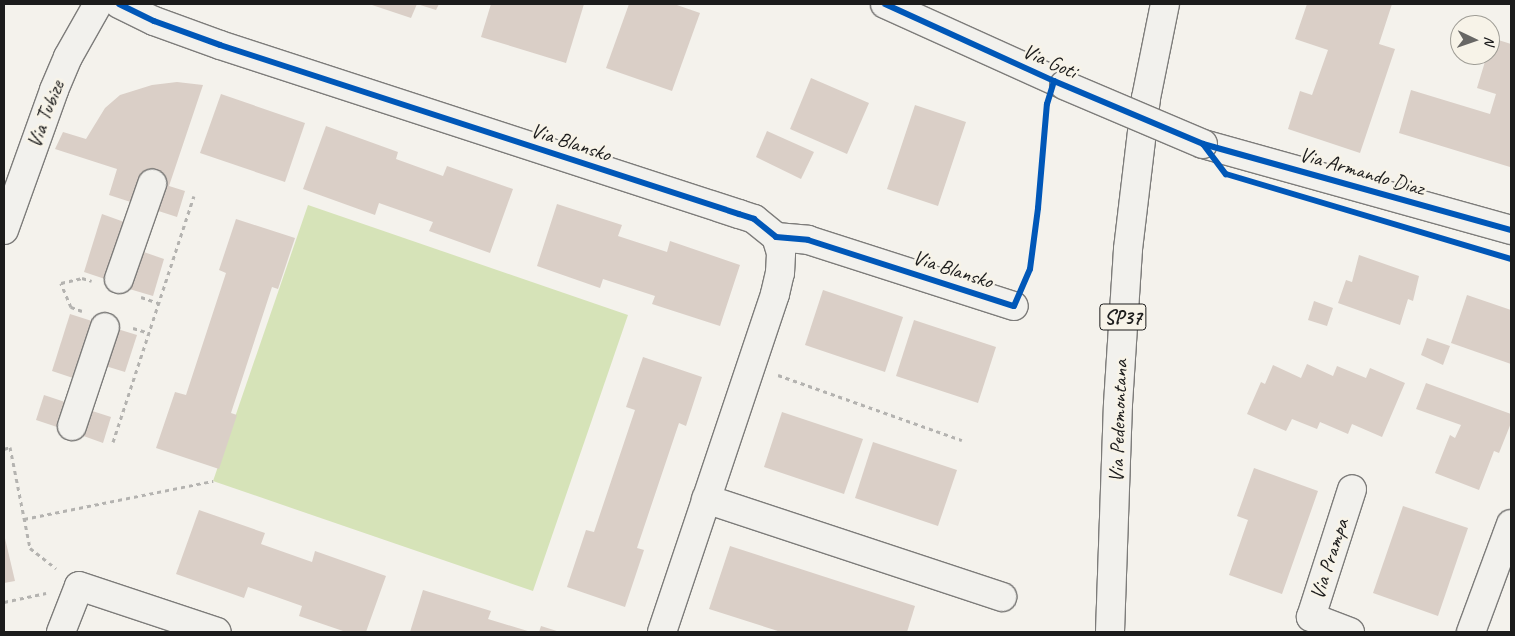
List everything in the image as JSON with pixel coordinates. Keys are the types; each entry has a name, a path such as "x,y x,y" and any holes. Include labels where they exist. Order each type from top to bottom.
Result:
{"street":[{"name":"Via Tubize","path":"4,230 68,56 98,4"},
{"name":"Via Blansko","path":"119,4 154,21 220,45 747,216 767,227 776,237 808,240 1014,306"},
{"name":"Via Goti","path":"885,4 1064,85 1203,144"},
{"name":"Via Pedemontana","path":"1110,632 1118,404 1128,249 1146,98 1165,4"},
{"name":"Via Armando Diaz","path":"1203,144 1511,230"},
{"path":"119,279 152,184"},
{"path":"662,632 780,273 781,253 776,237"},
{"path":"72,426 105,327"},
{"name":"Via Prampa","path":"1350,632 1311,617 1352,489"},
{"path":"706,499 1002,597"},
{"path":"1471,632 1511,524"},
{"path":"61,632 79,586 218,632"}],"path":[{"path":"112,442 194,196"},
{"path":"751,366 962,440"},
{"path":"4,449 10,447 30,548 79,586"},
{"path":"24,519 212,481"},
{"path":"4,602 79,586"}],"green space":[{"path":"308,205 628,315 533,591 213,481"}],"building":[{"path":"369,4 417,4 411,18"},
{"path":"417,4 439,4 436,10"},
{"path":"491,4 584,4 566,63 481,37"},
{"path":"629,4 674,4 700,13 672,91 606,68"},
{"path":"1307,4 1392,4 1379,44 1395,49 1360,153 1288,129 1300,91 1312,95 1328,50 1295,39"},
{"path":"1500,41 1511,44 1510,167 1399,133 1411,90 1490,114 1496,94 1477,88 1484,65 1500,65"},
{"path":"811,78 869,103 847,154 790,129"},
{"path":"177,82 203,85 169,186 185,191 177,217 109,195 117,169 55,149 63,132 86,139 105,108 120,95 152,85"},
{"path":"221,94 305,123 285,182 200,153"},
{"path":"915,105 966,122 938,206 887,189"},
{"path":"326,126 398,152 396,159 443,176 447,166 513,189 490,253 429,231 433,222 379,203 375,215 303,189"},
{"path":"767,131 814,152 801,179 756,157"},
{"path":"557,204 622,225 618,236 667,252 670,241 740,265 720,326 652,304 655,296 603,279 600,288 537,266"},
{"path":"102,214 127,223 108,280 84,272"},
{"path":"236,219 295,238 278,289 272,287 231,413 237,415 219,469 156,448 175,392 186,395 226,273 219,270"},
{"path":"138,250 164,259 153,296 126,288"},
{"path":"1359,255 1419,276 1413,301 1408,299 1400,325 1338,303 1346,280 1352,282"},
{"path":"823,290 903,317 885,372 805,345"},
{"path":"1467,295 1511,310 1511,364 1451,343"},
{"path":"1314,301 1333,308 1327,326 1308,320"},
{"path":"70,314 95,322 76,379 52,371"},
{"path":"914,320 996,347 978,403 896,376"},
{"path":"111,327 137,335 125,372 99,364"},
{"path":"1427,338 1450,346 1443,365 1421,355"},
{"path":"643,357 702,377 686,426 679,423 637,548 644,550 625,607 567,587 586,530 594,532 635,410 626,407"},
{"path":"1307,364 1333,376 1337,366 1366,378 1370,368 1405,383 1382,437 1352,424 1348,434 1320,422 1317,429 1292,419 1286,431 1247,414 1261,382 1265,384 1273,365 1301,378"},
{"path":"1426,383 1511,414 1511,423 1499,453 1494,451 1479,490 1435,473 1450,435 1455,438 1461,425 1416,409"},
{"path":"44,395 68,403 60,428 36,420"},
{"path":"86,409 111,417 103,443 78,434"},
{"path":"782,412 863,439 844,494 764,467"},
{"path":"873,442 957,470 938,526 855,498"},
{"path":"1254,468 1318,491 1282,594 1229,575 1248,520 1237,516"},
{"path":"1403,506 1468,528 1438,616 1373,593"},
{"path":"199,510 265,533 261,544 312,562 315,551 386,576 366,632 346,632 299,616 302,606 248,587 244,598 176,574"},
{"path":"4,534 15,581 4,583"},
{"path":"730,546 915,606 907,632 781,632 709,609"},
{"path":"423,590 491,611 488,619 531,632 410,632"},
{"path":"541,626 560,632 539,632"}],"cycle path":[{"path":"119,4 154,21 220,45 754,219 776,237 808,240 1014,306 1030,269 1038,208 1047,104 1054,81"},
{"path":"885,4 1054,81 1203,144 1511,230"},
{"path":"1203,144 1226,174 1511,259"}]}
